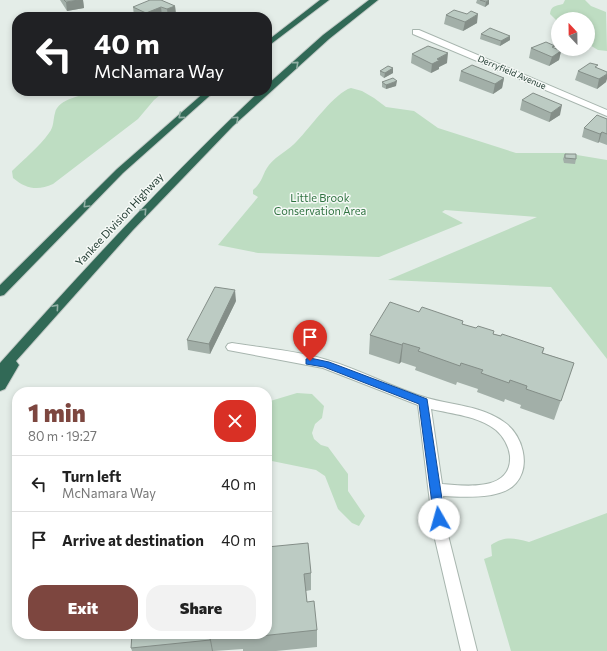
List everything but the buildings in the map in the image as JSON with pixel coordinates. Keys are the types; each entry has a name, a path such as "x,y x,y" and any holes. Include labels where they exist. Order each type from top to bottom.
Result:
{"highway":[{"path":"272,41 326,0"},
{"name":"Yankee Division Highway","path":"272,85 326,37 374,0"},
{"path":"0,292 120,171 205,96"},
{"name":"Yankee Division Highway","path":"0,371 90,269 160,193 260,96"},
{"path":"0,386 31,336"}],"street":[{"name":"Derryfield Avenue","path":"416,32 607,113"},
{"path":"232,347 325,364 424,402 487,419 500,426 516,449 518,463 514,475 501,486 482,492 435,489"},
{"path":"424,402 441,534 469,651"}],"green space":[{"path":"565,0 585,0 591,6 606,12 607,51 595,48 595,12 551,12 551,15 550,14 552,8 563,4"},
{"name":"Little Brook Conservation Area","path":"351,88 362,91 386,107 414,111 438,128 516,153 565,153 607,160 607,359 551,287 388,280 537,217 445,210 442,212 463,223 379,257 258,253 218,245 258,197 253,194 253,190 261,181 269,165 294,144 330,103"},
{"path":"80,96 159,96 138,119 53,184 42,188 32,188 18,182 13,178 12,171 51,131 57,108 61,104"},
{"path":"297,393 312,394 324,406 322,418 315,424 312,433 314,439 321,445 328,447 348,474 348,491 365,516 359,526 352,523 338,509 325,476 316,470 272,461 272,400"},
{"path":"607,513 607,651 511,651 484,559 492,556 491,545 505,539 529,542"}],"route":[{"path":"310,361 325,364 424,402 439,519"}]}
